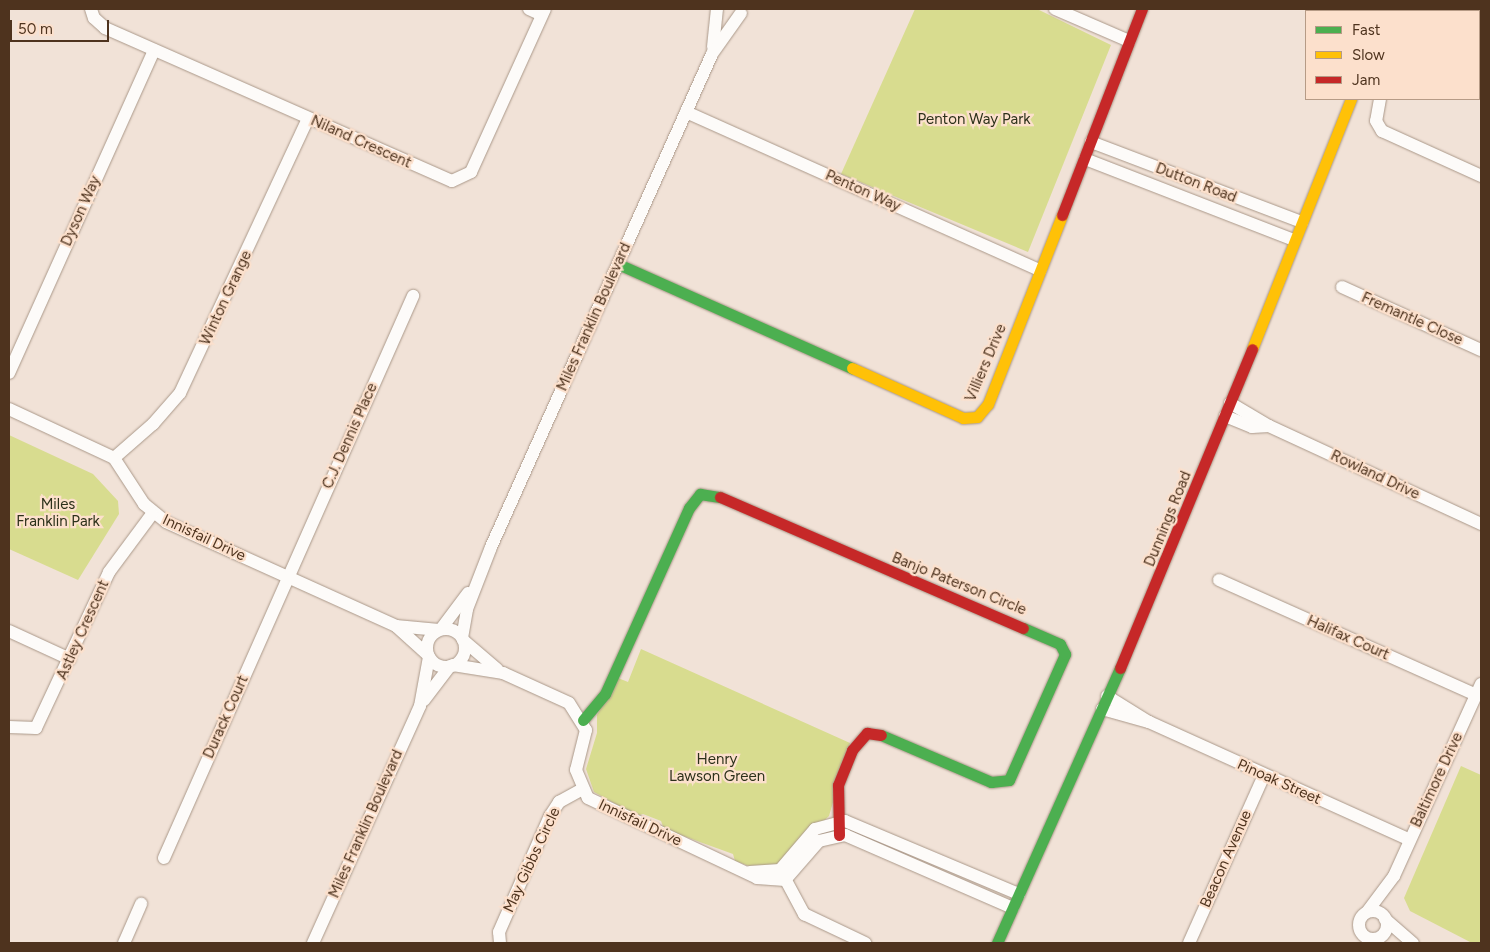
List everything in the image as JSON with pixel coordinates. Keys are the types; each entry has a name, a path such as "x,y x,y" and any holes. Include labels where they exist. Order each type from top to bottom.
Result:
{"street":[{"path":"529,9 543,12"},
{"path":"718,9 730,15 744,11"},
{"name":"Miles Franklin Boulevard","path":"712,54 718,9"},
{"path":"1055,9 1129,41"},
{"name":"Villiers Drive","path":"618,264 967,419 981,414 988,404 1142,9"},
{"name":"Miles Franklin Boulevard","path":"463,639 476,581 712,54 744,11"},
{"name":"Niland Crescent","path":"91,12 105,28 439,178 462,180 473,168 543,12"},
{"name":"Dyson Way","path":"9,373 154,50"},
{"name":"Dunnings Road","path":"997,943 1102,709 1225,416 1351,100"},
{"path":"1380,100 1376,121 1382,131 1481,176"},
{"name":"Penton Way","path":"686,112 1040,270"},
{"name":"Winton Grange","path":"114,458 153,424 180,392 308,118"},
{"name":"Dutton Road","path":"1091,142 1302,222"},
{"name":"Dutton Road","path":"1085,159 1294,240"},
{"name":"Fremantle Close","path":"1342,287 1481,350"},
{"name":"C.J. Dennis Place","path":"288,576 413,296"},
{"name":"Rowland Drive","path":"1230,403 1269,426 1481,524"},
{"path":"9,409 114,458"},
{"name":"Rowland Drive","path":"1225,416 1252,427 1269,426"},
{"name":"Innisfail Drive","path":"114,458 152,514 396,626 428,656"},
{"name":"Banjo Paterson Circle","path":"583,720 605,694 689,508 700,494 715,495 1060,644 1065,654 1063,666 1010,780 991,782 887,736 867,733 852,750 838,785 839,835"},
{"name":"Astley Crescent","path":"9,727 36,728 70,659 109,572 152,514"},
{"name":"Durack Court","path":"164,858 288,576"},
{"name":"Halifax Court","path":"1219,580 1479,690"},
{"name":"Miles Franklin Boulevard","path":"440,629 476,581"},
{"name":"Innisfail Drive","path":"396,626 440,629"},
{"path":"503,673 438,665 428,656 428,640 440,629 453,630 503,673 569,703 583,720"},
{"path":"9,631 70,659"},
{"path":"452,666 463,655 463,639"},
{"name":"Miles Franklin Boulevard","path":"420,706 428,656"},
{"name":"Miles Franklin Boulevard","path":"313,943 420,706 452,666"},
{"name":"Baltimore Drive","path":"1385,919 1394,876 1479,690"},
{"name":"Pinoak Street","path":"1107,696 1149,722 1410,840"},
{"name":"Pinoak Street","path":"1102,709 1149,722"},
{"name":"Innisfail Drive","path":"583,720 586,730 576,770 582,789 601,807 746,871 764,881 783,875"},
{"name":"Beacon Avenue","path":"1188,943 1264,775"},
{"name":"May Gibbs Circle","path":"500,943 499,932 550,816 559,802 582,789"},
{"path":"783,875 815,829 839,821 860,826 1019,894"},
{"path":"783,875 819,841 839,835 1013,908"},
{"path":"783,875 804,914 865,943"},
{"name":"Baltimore Drive","path":"1367,912 1394,876"},
{"path":"124,943 141,904"},
{"path":"1377,911 1414,943 1359,937 1359,921 1367,912 1377,911"},
{"path":"1376,939 1386,930 1385,919"}],"green space":[{"name":"Penton Way Park","path":"915,9 1037,9 1111,45 1028,252 841,174"},
{"name":"Miles Franklin Park","path":"9,435 93,474 118,501 119,514 78,580 9,549"},
{"name":"Henry Lawson Green","path":"641,649 850,743 829,816 777,865 749,866 735,861 733,854 664,829 661,821 643,814 637,816 594,792 586,769 597,733 597,715 618,678 628,682"},
{"path":"1461,766 1481,775 1481,943 1472,943 1410,911 1404,898"}],"traffic: fast":[{"path":"618,264 852,368"},
{"path":"583,720 605,694 689,508 700,494 720,497"},
{"path":"881,735 991,782 1009,780 1065,654 1060,644 1023,628"},
{"path":"997,943 1120,668"}],"traffic: slow":[{"path":"1252,349 1351,100"},
{"path":"852,368 963,418 977,417 988,404 1062,215"}],"traffic: jam":[{"path":"1062,215 1142,9"},
{"path":"1120,668 1252,349"},
{"path":"720,497 1023,628"},
{"path":"839,835 838,785 852,750 867,733 881,735"}]}
